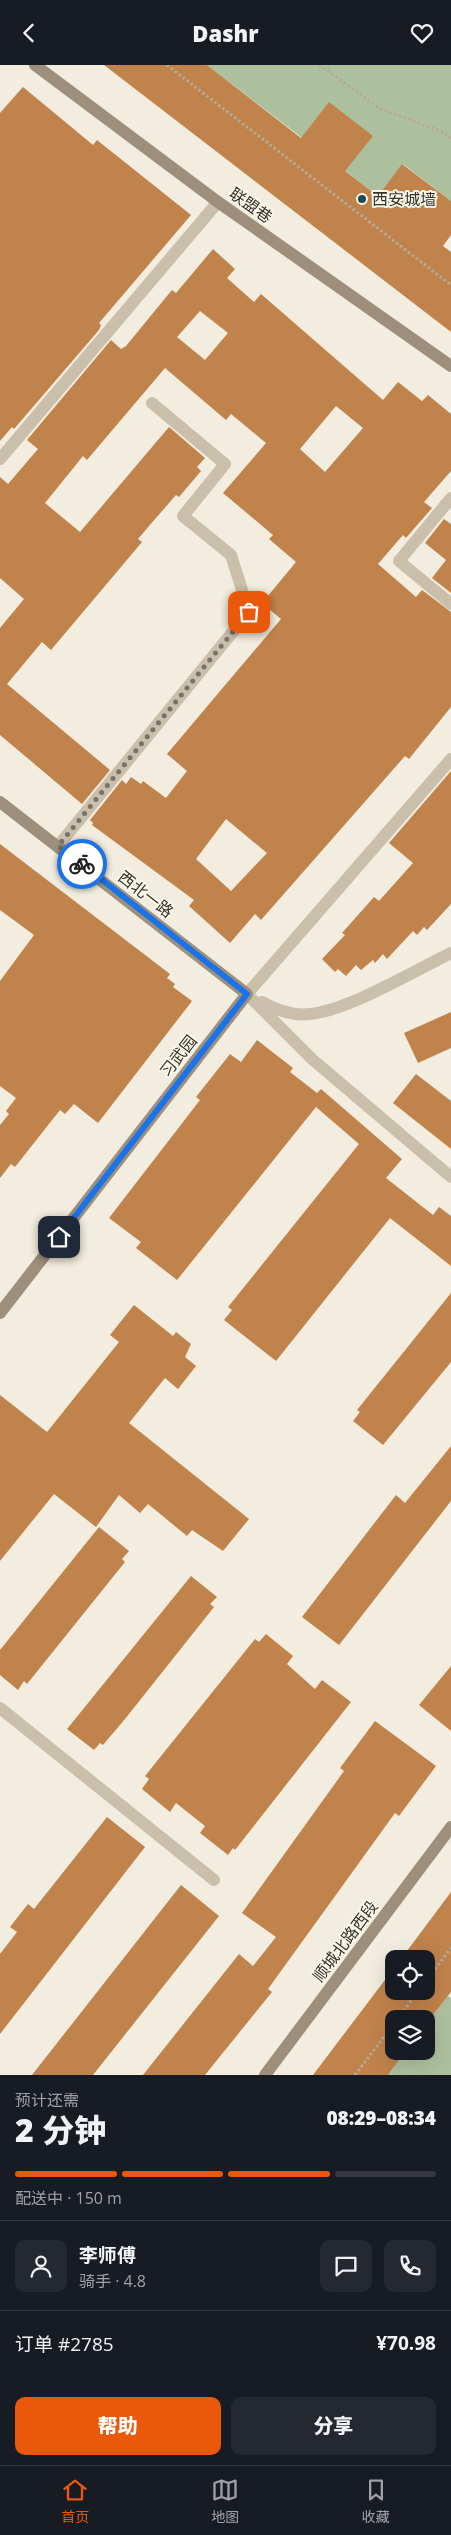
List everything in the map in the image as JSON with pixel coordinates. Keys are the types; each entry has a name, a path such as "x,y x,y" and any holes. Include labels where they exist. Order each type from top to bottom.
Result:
{"street":[{"name":"联盟巷","path":"35,65 218,202 451,366"},
{"path":"0,459 218,202"},
{"path":"58,846 249,612 231,555 183,515 225,464 152,403"},
{"path":"451,498 399,561 451,603"},
{"path":"247,994 451,759"},
{"name":"西北一路","path":"0,802 247,994"},
{"path":"247,994 274,1009 309,1014 318,1013 342,1006 451,953"},
{"path":"247,994 312,1059 451,1177"},
{"name":"习武园","path":"0,1313 247,994"},
{"path":"0,1708 214,1880"},
{"name":"顺城北路西段","path":"266,2075 451,1827"}],"path":[{"path":"168,65 451,285"},
{"path":"319,65 381,109 443,132 451,138"},
{"path":"435,1969 451,1948"},
{"path":"355,2075 385,2036"}],"green space":[{"path":"207,65 451,65 451,201 403,164 378,196"},
{"path":"448,1996 451,1998 451,2075 388,2075 399,2060 435,2060 435,2013"}],"building":[{"name":"西安城墙","path":"104,65 207,65 301,138 329,102 373,136 345,171 378,196 402,164 451,201 451,235 443,246 451,252 451,332"},
{"path":"23,87 93,145 97,140 191,215 99,323 101,325 99,330 14,429 12,427 0,441 0,113"},
{"path":"213,249 235,269 227,278 254,302 261,294 383,400 398,382 422,401 428,395 451,414 451,471 424,502 432,508 406,538 403,535 378,564 416,597 422,590 451,612 451,707 409,759 405,756 261,920 255,914 230,943 189,906 194,900 92,825 93,823 90,820 122,780 126,784 131,777 141,784 143,781 166,798 187,771 167,754 281,619 262,603 296,562 269,539 273,535 223,493 266,443 231,414 226,420 165,368 87,460 83,456 45,503 80,532 169,427 205,458 197,467 201,471 179,497 176,495 138,539 142,542 51,650 42,642 7,684 110,770 82,804 0,735 0,628 24,599 0,578 0,477 8,484 38,449 27,440 111,340 121,349 126,346 172,290 176,293","holes":["200,311 228,333 205,360 177,337","336,406 363,428 325,472 300,449","226,819 267,853 231,891 196,859"]},
{"path":"444,519 451,524 451,593 432,578 446,560 425,543"},
{"path":"451,771 451,904 427,930 424,927 417,935 413,931 387,959 383,954 375,963 373,960 361,970 356,965 346,976 338,969 335,972 322,959 345,935 342,933 374,897 379,901 413,863 389,843"},
{"path":"0,844 170,974 167,978 175,984 173,987 192,1001 98,1123 74,1104 65,1114 60,1110 15,1167 11,1164 0,1178 0,1125 9,1114 6,1111 16,1098 0,1086 0,981 34,935 0,910"},
{"path":"451,1012 451,1048 418,1063 404,1033"},
{"path":"257,1040 293,1068 290,1072 317,1093 321,1089 402,1159 386,1178 433,1215 439,1207 451,1216 451,1266 390,1218 276,1361 224,1320 232,1310 228,1307 359,1144 316,1107 177,1280 136,1248 141,1242 109,1218 200,1100 196,1097 230,1054 241,1062"},
{"path":"416,1074 451,1101 451,1149 393,1103"},
{"path":"451,1293 451,1362 383,1445 353,1421 360,1412 357,1410"},
{"path":"134,1305 173,1336 176,1332 191,1344 185,1357 196,1366 178,1389 165,1378 129,1423 249,1519 223,1551 192,1530 187,1536 148,1504 140,1513 119,1495 96,1527 54,1494 0,1561 0,1395 47,1432 119,1342 110,1335"},
{"path":"451,1446 451,1501 339,1645 302,1617 396,1495 405,1503"},
{"path":"99,1527 129,1551 122,1559 125,1562 27,1684 24,1681 18,1690 0,1675 0,1650"},
{"path":"191,1576 217,1597 210,1604 214,1607 125,1719 103,1745 100,1743 94,1750 67,1729"},
{"path":"266,1634 293,1656 287,1664 315,1689 322,1680 351,1702 235,1850 233,1848 228,1855 200,1833 205,1826 176,1803 170,1812 142,1789 149,1779 145,1776 255,1639 259,1642"},
{"path":"451,1666 451,1731 419,1705"},
{"path":"375,1721 436,1766 399,1816 395,1813 268,1989 272,1992 205,2075 143,2075 239,1954 253,1966 276,1937 242,1913 344,1771 340,1768"},
{"path":"107,1817 145,1847 0,2034 0,1954 17,1932 10,1927 28,1904 34,1909"},
{"path":"181,1885 219,1916 93,2075 32,2075"},
{"path":"451,1892 451,1992 435,2012 435,2010 385,2010 385,2060 399,2060 388,2075 313,2075 385,1980 385,2000 435,2000 435,1950 408,1950"}],"way so far":[{"path":"82,864 58,846 249,612"}],"place":[{"name":"西安城墙","path":"362,199"}],"route":[{"path":"59,1237 247,994 82,864"}]}
